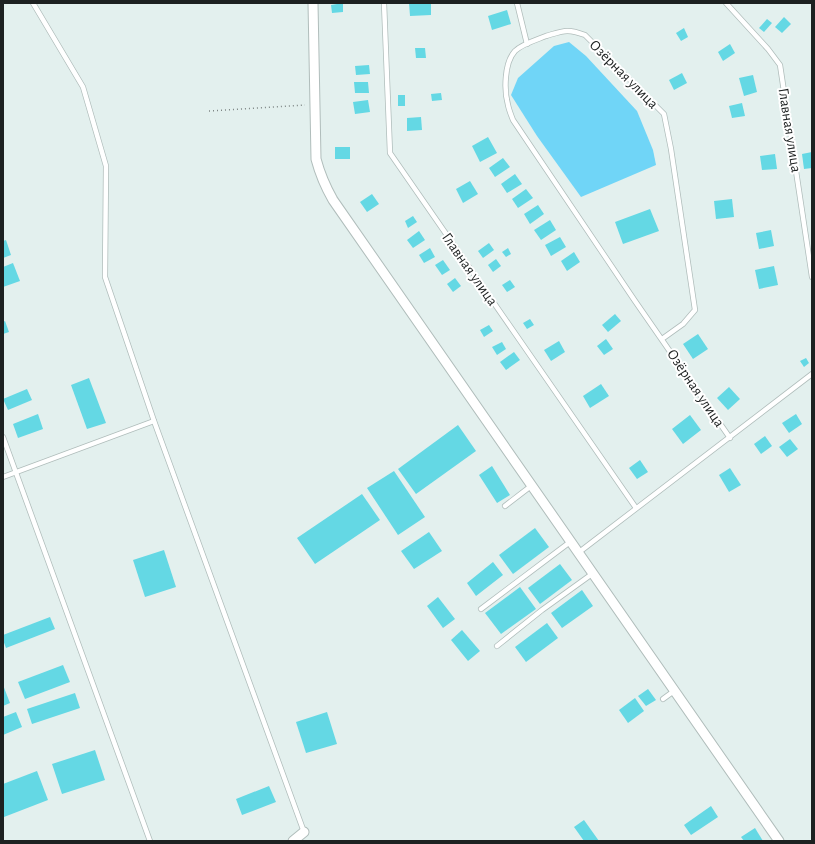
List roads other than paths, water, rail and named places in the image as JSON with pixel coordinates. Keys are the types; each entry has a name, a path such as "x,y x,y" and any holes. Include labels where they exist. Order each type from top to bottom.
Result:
{"street":[{"path":"312,3 316,159 324,185 592,574 779,841"},
{"path":"293,841 304,832"}],"lane":[{"path":"33,3 83,87 106,166 104,278 154,421 304,832"},
{"name":"Главная улица","path":"384,3 390,153 636,508"},
{"path":"517,3 527,44"},
{"name":"Главная улица","path":"726,3 768,49 780,65 812,277"},
{"name":"Озёрная улица","path":"662,339 683,324 695,310 671,150 664,114 584,35 573,30 540,38 515,51 509,62 505,90 508,106 513,120 635,302 730,438"},
{"path":"578,553 812,374"},
{"path":"3,477 154,421"},
{"path":"3,437 150,841"},
{"path":"505,506 531,486"},
{"path":"481,609 570,542"},
{"path":"497,646 542,610 592,574"},
{"path":"663,699 674,691"}],"water":[{"path":"569,42 586,56 637,111 653,150 656,165 581,197 537,136 511,95 518,78 554,46"}]}
